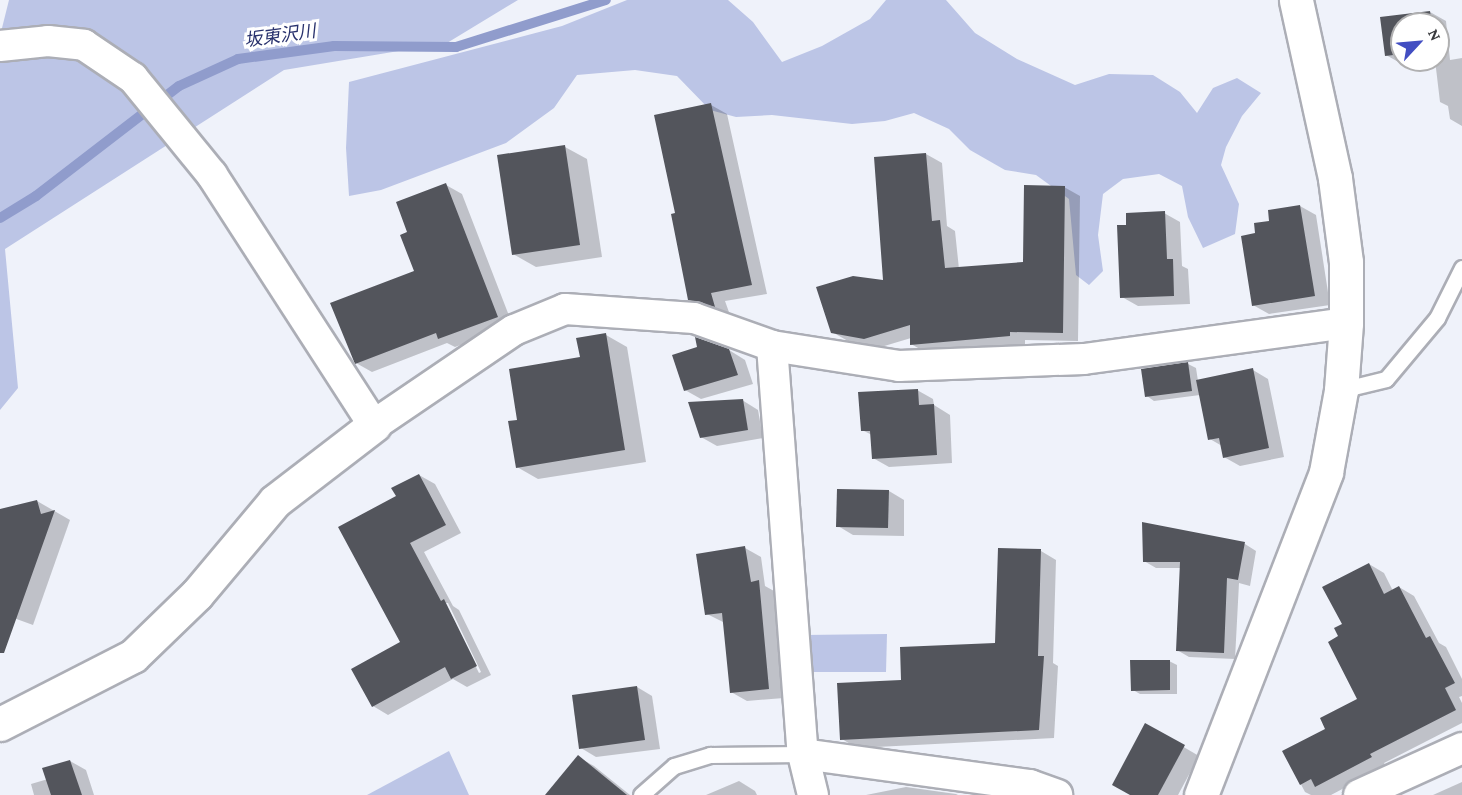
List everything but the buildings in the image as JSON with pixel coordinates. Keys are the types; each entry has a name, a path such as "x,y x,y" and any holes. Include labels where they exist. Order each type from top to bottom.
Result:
{"street":[{"path":"1201,795 1326,472 1341,390 1346,323 1346,262 1335,178 1296,0"},
{"path":"0,46 48,41 84,45 133,78 212,175 374,425"},
{"path":"0,724 133,656 197,594 275,501 374,425 514,330 565,309 694,318 772,346 898,366 1084,359 1346,323"},
{"path":"772,346 803,754 813,795"},
{"path":"1359,795 1462,748"},
{"path":"803,754 1030,784 1057,795"}],"lane":[{"path":"1341,390 1386,379 1437,318 1462,268"},
{"path":"640,795 674,766 710,755 803,754"}],"shaded area":[{"path":"9,0 518,0 447,43 284,70 5,249 18,388 0,410 0,36"},
{"path":"627,0 728,0 753,22 782,62 822,46 870,19 886,0 946,0 975,33 1017,59 1075,85 1109,74 1153,75 1180,92 1197,113 1213,88 1237,78 1261,93 1242,116 1226,147 1221,165 1239,204 1235,234 1203,248 1188,217 1182,186 1159,174 1123,179 1103,194 1098,235 1103,271 1089,285 1076,275 1069,199 1036,175 1005,170 970,150 949,129 914,113 885,121 852,124 772,115 736,117 710,110 677,76 635,70 577,75 554,108 506,143 381,190 349,196 346,148 349,82 562,26"},
{"path":"887,634 886,672 805,672 804,635"},
{"path":"449,751 469,795 367,795"}],"waterway":[{"name":"坂東沢川","path":"0,218 36,196 179,86 238,59 334,46 456,47 606,0"}]}
